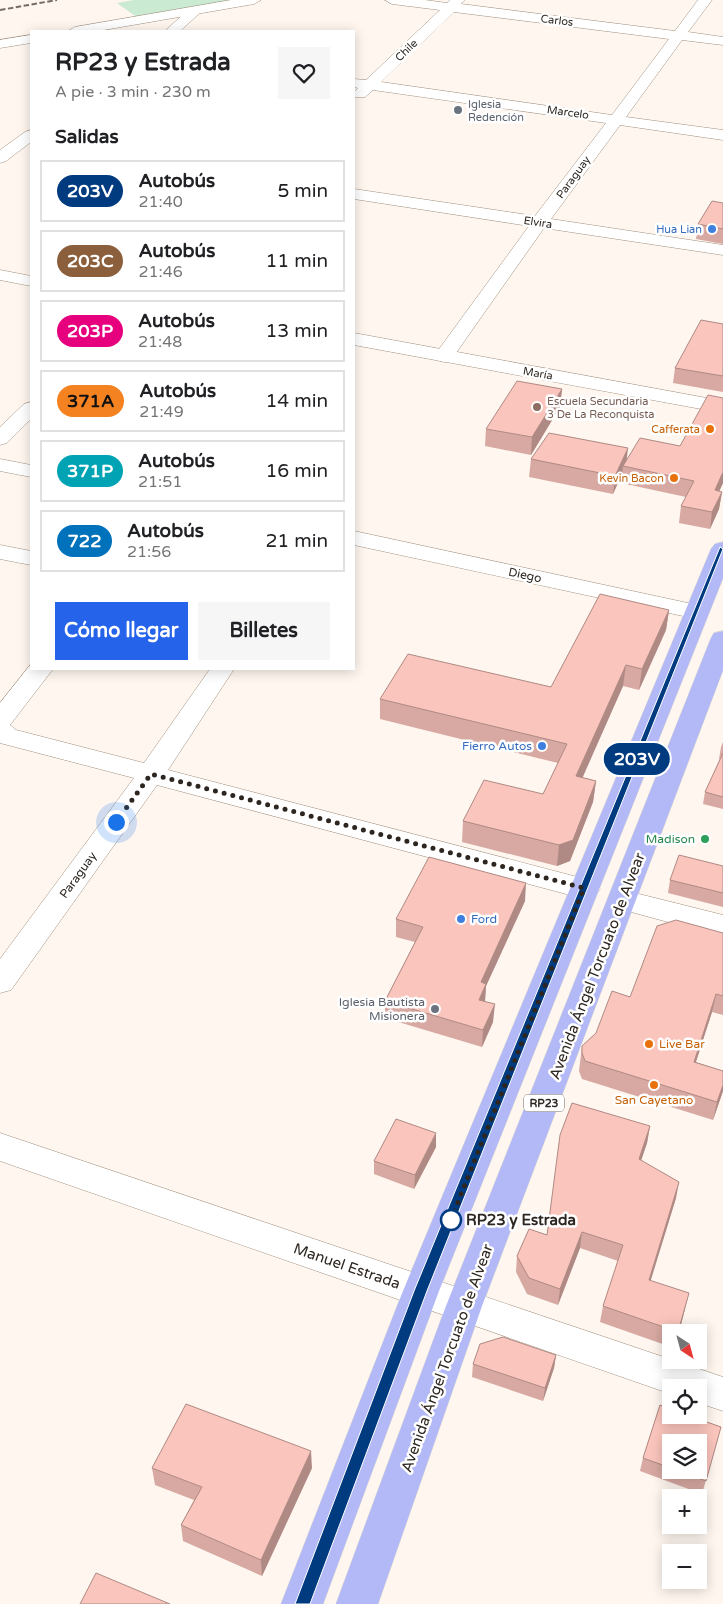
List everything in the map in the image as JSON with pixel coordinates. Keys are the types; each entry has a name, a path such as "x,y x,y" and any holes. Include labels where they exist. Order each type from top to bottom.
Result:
{"main road":[{"path":"302,1604 421,1291 723,549"},
{"name":"Avenida Ángel Torcuato de Alvear","path":"357,1604 464,1306 723,638"}],"street":[{"path":"81,30 254,0"},
{"name":"Carlos","path":"392,0 455,4 723,41"},
{"name":"Paraguay","path":"444,356 540,222 705,0"},
{"name":"Chile","path":"355,99 455,4"},
{"path":"173,30 195,11"},
{"path":"0,44 30,39"},
{"name":"Marcelo","path":"355,82 723,135"},
{"path":"0,136 29,139"},
{"path":"0,158 29,139"},
{"name":"Elvira","path":"355,194 723,250"},
{"path":"0,275 30,281"},
{"name":"María","path":"355,339 723,406"},
{"path":"0,439 30,409"},
{"path":"0,465 30,471"},
{"name":"Diego","path":"355,538 697,612"},
{"path":"0,552 30,558"},
{"path":"0,720 39,670"},
{"name":"Paraguay","path":"0,982 151,774 221,670"},
{"path":"0,731 7,736 584,888"},
{"path":"623,900 723,926"},
{"name":"Manuel Estrada","path":"0,1147 723,1394"}],"green space":[{"path":"134,0 232,1 138,18 117,3"}],"building":[{"path":"712,201 723,203 723,229 698,224"},
{"path":"701,320 723,324 723,376 675,368"},
{"path":"517,381 562,389 532,437 486,429"},
{"path":"708,395 723,398 723,472 715,490 722,492 712,512 681,506 694,481 623,466 640,438 680,446"},
{"path":"549,433 628,448 615,476 531,459"},
{"path":"600,594 669,610 642,669 626,665 576,776 596,781 573,840 559,845 463,821 484,780 543,794 567,744 380,699 408,654 551,687"},
{"path":"723,753 723,797 705,792"},
{"path":"679,855 723,866 723,893 670,880"},
{"path":"429,857 526,883 481,982 486,984 479,1000 495,1004 483,1030 385,1001 423,927 396,919"},
{"path":"676,920 723,933 723,996 716,994 694,1062 723,1071 723,1085 717,1102 585,1061 582,1053 582,1046 596,1033 612,991 630,997 657,926"},
{"path":"572,1103 650,1126 639,1159 679,1182 649,1280 689,1293 680,1324 662,1324 662,1326 603,1306 623,1245 582,1232 560,1289 529,1278 517,1256 529,1229 547,1235 560,1135"},
{"path":"396,1119 436,1133 415,1175 374,1161"},
{"path":"503,1337 556,1355 545,1388 473,1364 480,1344"},
{"path":"186,1404 311,1451 261,1560 181,1525 202,1487 152,1468"},
{"path":"660,1405 662,1406 662,1424 707,1424 707,1422 721,1427 707,1477 707,1434 662,1434 662,1465 643,1458"},
{"path":"96,1573 170,1604 80,1604"}],"railway":[{"path":"0,10 57,0"}],"bus line":[{"name":"203V","path":"303,1604 421,1291 723,549"}],"place":[{"name":"Iglesia Redención","path":"458,110"},
{"name":"Hua Lian","path":"712,229"},
{"name":"Escuela Secundaria 3 De La Reconquista","path":"537,407"},
{"name":"Cafferata","path":"710,429"},
{"name":"Kevin Bacon","path":"674,478"},
{"name":"Fierro Autos","path":"542,746"},
{"name":"Madison","path":"705,839"},
{"name":"Ford","path":"461,919"},
{"name":"Iglesia Bautista Misionera","path":"435,1009"},
{"name":"Live Bar","path":"649,1044"},
{"name":"San Cayetano","path":"654,1085"},
{"name":"RP23 y Estrada","path":"451,1220"}],"route":[{"path":"116,822 151,774 584,888 450,1222 451,1220"}]}
